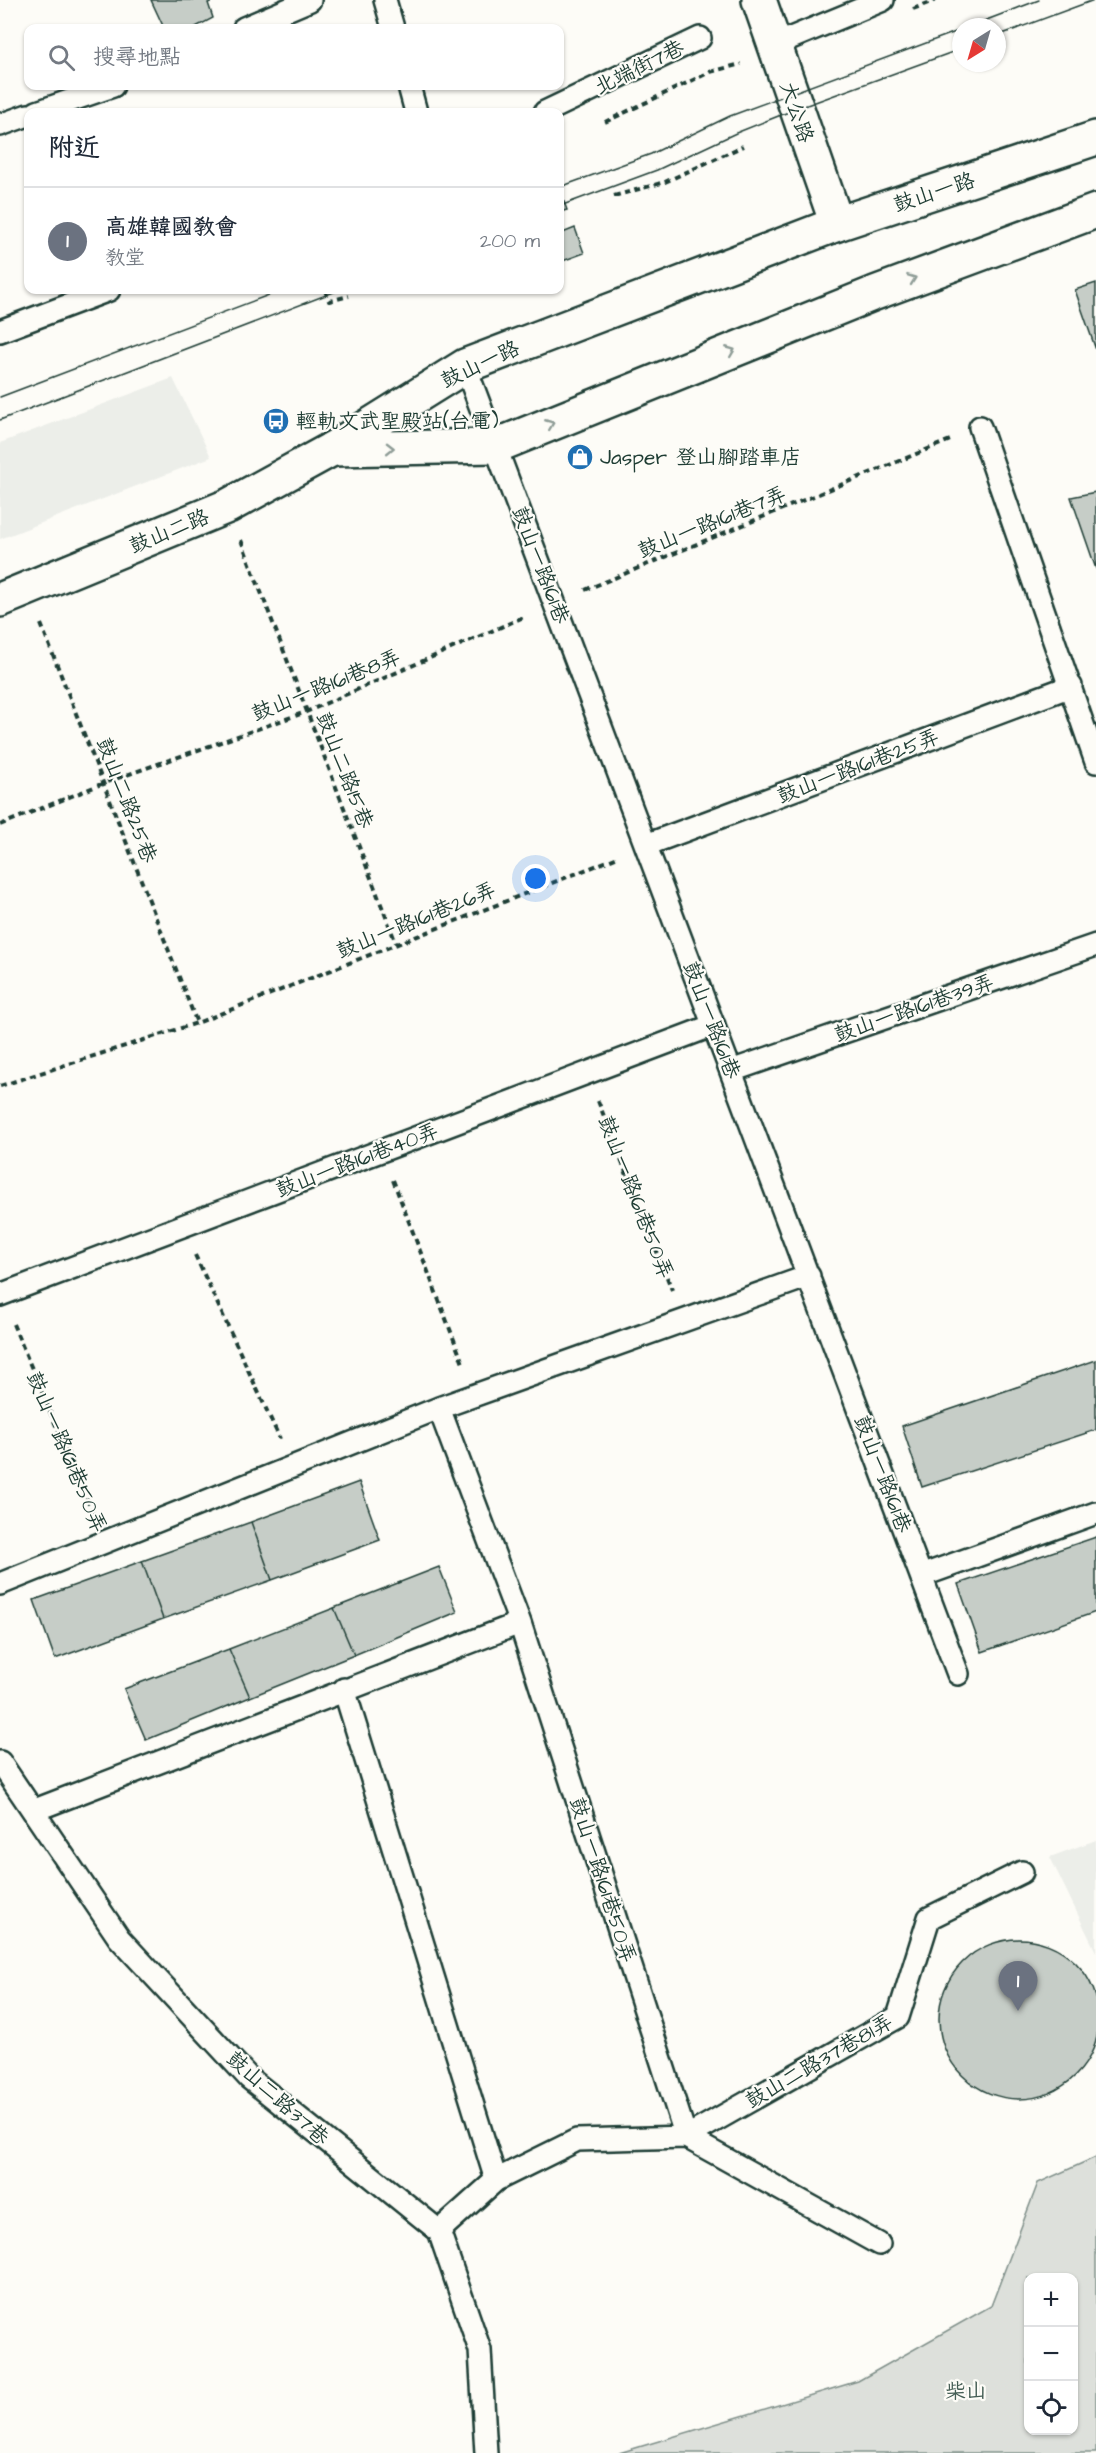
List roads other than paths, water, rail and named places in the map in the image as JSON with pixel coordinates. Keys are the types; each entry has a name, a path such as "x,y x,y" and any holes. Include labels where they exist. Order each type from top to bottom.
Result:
{"street":[{"name":"大公路","path":"759,0 837,224"},
{"name":"鼓山一路","path":"332,449 465,366 837,224 1096,138"},
{"path":"332,449 496,446 875,293 1096,211"},
{"name":"鼓山二路","path":"14,595 228,506 332,449"}],"lane":[{"path":"253,24 310,0"},
{"path":"385,0 392,24"},
{"path":"774,45 845,8 884,0"},
{"name":"北端街7巷","path":"553,108 700,38"},
{"path":"49,108 101,90"},
{"path":"410,90 415,108"},
{"path":"0,126 24,117"},
{"path":"0,331 98,294"},
{"name":"鼓山一路161巷","path":"465,366 958,1674"},
{"path":"980,427 1096,762"},
{"name":"鼓山一路161巷25弄","path":"646,845 1071,686"},
{"name":"鼓山一路161巷39弄","path":"731,1071 1096,945"},
{"name":"鼓山一路161巷40弄","path":"0,1295 714,1025"},
{"name":"鼓山一路161巷50弄","path":"0,1584 439,1408 808,1276"},
{"name":"鼓山一路161巷50弄","path":"439,1408 520,1623 686,2137"},
{"path":"921,1576 1096,1513"},
{"path":"35,1810 520,1623"},
{"path":"344,1689 496,2180"},
{"name":"鼓山二路37巷","path":"0,1762 35,1810 119,1938 249,2078 440,2231"},
{"name":"鼓山二路37巷81弄","path":"440,2231 496,2180 577,2140 686,2137 898,2017 929,1918 1022,1872"},
{"path":"686,2137 879,2244"},
{"path":"440,2231 480,2350 486,2453"}],"tram line":[{"path":"992,18 1039,0"},
{"path":"1006,33 1094,0"},
{"path":"564,186 651,154 730,116 952,33"},
{"path":"564,205 657,170 736,133 796,109 952,52"},
{"path":"0,397 271,294"},
{"path":"0,420 329,294"}],"place":[{"name":"輕軌文武聖殿站(台電)","path":"276,421"},
{"name":"Jasper 登山腳踏車店","path":"580,457"},
{"name":"高雄韓國教會","path":"1018,2011"}],"park label":[{"name":"柴山","path":"966,2391"}]}
